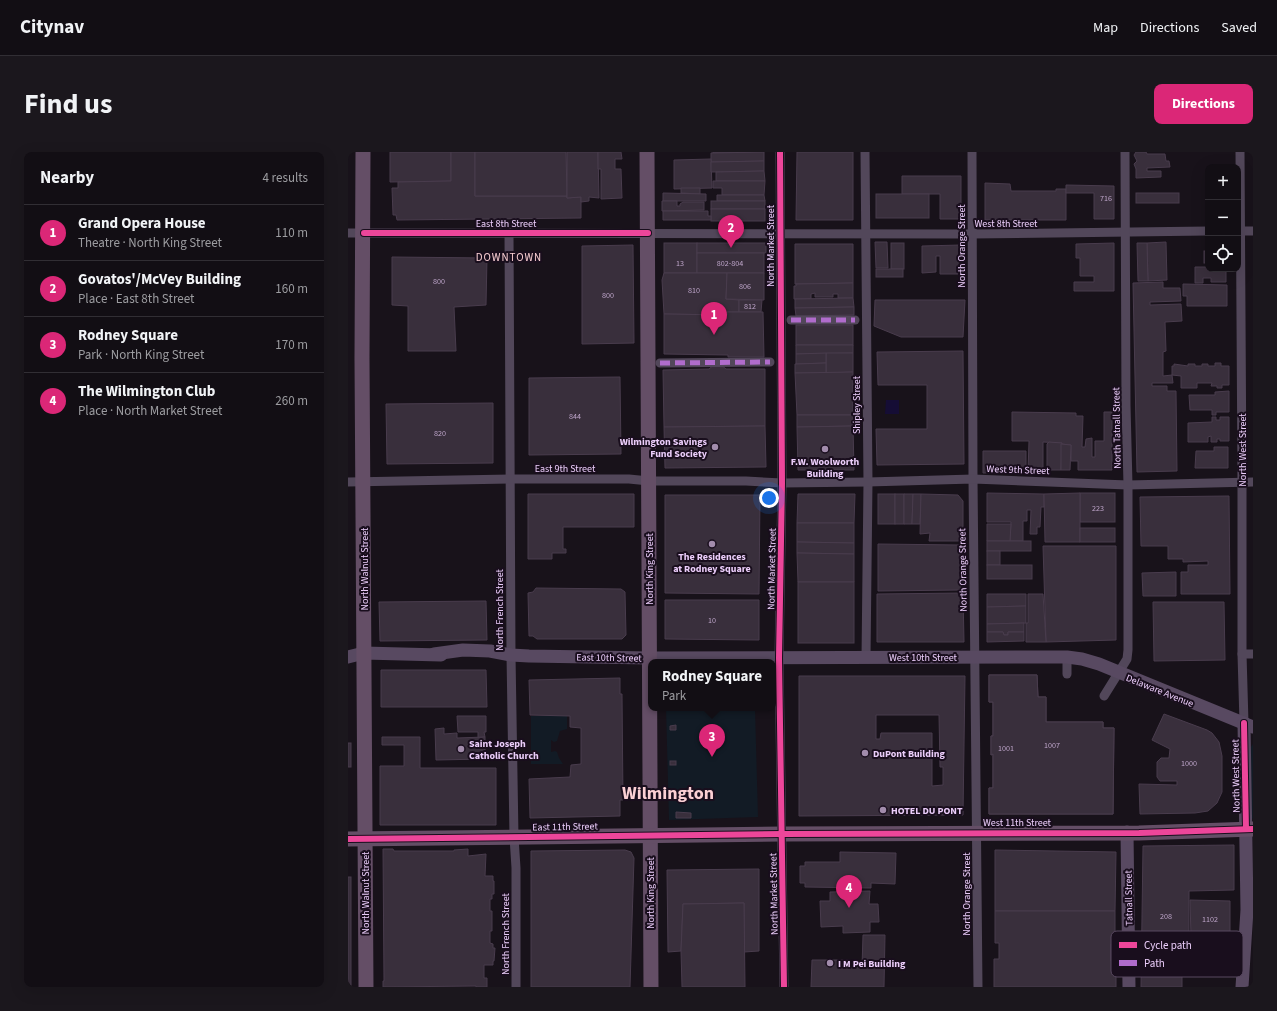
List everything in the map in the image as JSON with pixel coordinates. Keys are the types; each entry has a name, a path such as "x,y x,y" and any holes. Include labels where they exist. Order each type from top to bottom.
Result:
{"main road":[{"name":"North Walnut Street","path":"363,152 366,987"},
{"name":"North King Street","path":"647,152 650,658"},
{"name":"East 10th Street","path":"348,657 364,653 434,654 491,660 511,655 650,658 779,658"},
{"name":"West 10th Street","path":"779,658 1067,657"},
{"name":"Delaware Avenue","path":"1067,657 1093,662 1249,725"},
{"name":"North King Street","path":"650,711 651,987"},
{"name":"North West Street","path":"1243,974 1248,910 1249,725"},
{"name":"West 11th Street","path":"782,834 1127,832 1249,829"},
{"name":"Tatnall Street","path":"1127,832 1128,931"},
{"name":"East 11th Street","path":"348,839 782,834"},
{"name":"Tatnall Street","path":"1129,977 1129,987"},
{"name":"North West Street","path":"1242,987 1243,977"}],"street":[{"name":"North Market Street","path":"780,152 782,483 779,658 784,987"},
{"name":"Shipley Street","path":"866,152 868,482 866,658"},
{"name":"North Orange Street","path":"972,152 974,657 978,987"},
{"name":"North Tatnall Street","path":"1104,696 1127,659 1128,650 1125,152"},
{"name":"North West Street","path":"1239,200 1240,152"},
{"name":"West 8th Street","path":"780,234 972,234 1205,231"},
{"path":"1241,231 1253,231"},
{"name":"East 8th Street","path":"348,233 780,234"},
{"name":"North French Street","path":"509,233 511,655 514,837 516,868 516,987"},
{"name":"North West Street","path":"1239,236 1242,482 1242,654 1249,725"},
{"path":"792,320 855,320"},
{"path":"660,363 770,362"},
{"name":"East 9th Street","path":"348,482 510,479 629,479 649,482 746,481 782,483"},
{"name":"West 9th Street","path":"782,483 973,479 1128,484 1253,482"},
{"path":"1242,654 1253,654"},
{"path":"1067,657 1067,674"}],"shaded area":[{"path":"886,400 899,400 899,414 885,414"},
{"path":"666,711 755,711 758,817 669,820"},
{"path":"531,716 567,716 567,729 560,731 557,741 554,742 551,740 551,752 557,752 563,764 531,764"},
{"path":"1253,744 1253,820 1251,816 1250,748"}],"building":[{"path":"390,152 451,152 451,181 390,182"},
{"path":"451,152 475,152 475,196 581,197 581,218 397,220 396,215 393,215 392,188 398,188 398,182 451,181"},
{"path":"475,152 566,152 567,196 475,196"},
{"path":"567,152 598,152 599,198 589,197 589,201 581,202 581,197 567,198"},
{"path":"598,152 621,152 622,159 615,159 615,169 621,169 622,198 601,199 601,169 598,169"},
{"path":"713,152 764,152 713,153"},
{"path":"764,152 764,161 711,162 711,153"},
{"path":"797,152 853,152 853,220 796,220"},
{"path":"1136,152 1146,152 1147,154 1165,154 1166,161 1169,161 1170,167 1147,168 1147,171 1161,171 1161,177 1136,178 1136,169 1134,164 1137,161 1134,155"},
{"path":"711,159 712,188 674,189 674,160"},
{"path":"764,161 764,171 711,172 711,162"},
{"path":"764,171 765,181 716,181 716,172"},
{"path":"902,176 961,176 961,219 940,219 940,194 902,194"},
{"path":"713,181 765,181 764,195 722,195 722,188 713,188"},
{"path":"985,183 1010,184 1011,191 1056,191 1056,189 1066,189 1066,220 985,220"},
{"path":"1066,185 1114,186 1114,219 1094,219 1094,193 1066,193"},
{"path":"681,188 700,188 700,194 681,193"},
{"path":"663,193 706,194 706,201 663,201"},
{"path":"1136,193 1179,193 1179,203 1136,203"},
{"path":"876,194 929,194 929,218 876,218"},
{"path":"717,195 764,195 765,201 717,201"},
{"path":"662,201 677,201 677,206 680,206 683,202 704,202 704,210 662,211"},
{"path":"711,201 765,201 765,209 711,209"},
{"path":"711,209 765,209 765,221 711,221"},
{"path":"663,211 708,211 708,216 711,216 711,220 663,220"},
{"path":"875,242 887,242 888,268 876,268"},
{"path":"1166,242 1167,280 1148,281 1147,243"},
{"path":"664,243 697,243 697,273 664,273"},
{"path":"697,243 766,243 766,253 697,253"},
{"path":"891,243 904,243 904,269 891,269"},
{"path":"1114,243 1114,291 1074,291 1074,282 1094,282 1094,276 1080,276 1080,258 1076,258 1076,244"},
{"path":"1137,243 1147,243 1148,281 1138,281"},
{"path":"795,244 853,244 853,283 795,284"},
{"path":"633,245 634,343 582,344 582,246"},
{"path":"961,245 961,274 940,274 940,256 936,256 936,272 922,273 922,246"},
{"path":"1204,251 1205,251 1205,263"},
{"path":"697,253 764,253 764,273 697,273"},
{"path":"392,257 487,258 486,305 454,307 456,351 408,351 408,306 392,305"},
{"path":"1195,267 1205,267 1205,272 1226,272 1226,282 1211,282 1211,278 1203,278 1203,283 1195,283"},
{"path":"876,269 903,269 903,277 876,277"},
{"path":"664,273 727,273 726,299 739,300 739,312 727,312 727,315 664,314 662,280"},
{"path":"727,273 764,273 764,300 726,299"},
{"path":"1163,282 1163,288 1180,288 1181,301 1150,302 1150,305 1181,304 1182,321 1165,322 1166,351 1163,352 1163,376 1172,375 1173,383 1152,383 1152,386 1167,386 1167,391 1176,391 1177,471 1137,472 1133,283"},
{"path":"853,283 853,298 838,298 838,294 833,294 833,297 815,297 815,293 811,294 811,299 794,299 794,286 796,286 796,284"},
{"path":"1183,284 1227,285 1227,306 1187,306 1187,296 1183,296"},
{"path":"853,298 854,307 795,308 795,299"},
{"path":"739,300 762,300 761,312 739,312"},
{"path":"875,300 965,300 963,337 901,337 874,326"},
{"path":"854,307 854,315 796,316 795,308"},
{"path":"727,312 763,312 764,357 664,354 664,314 727,315"},
{"path":"796,325 853,325 853,345 796,345"},
{"path":"796,345 853,345 853,353 796,354"},
{"path":"963,351 964,464 877,465 876,429 927,429 927,385 878,385 877,352"},
{"path":"826,353 853,353 853,372 826,373"},
{"path":"826,353 826,363 796,364 796,354"},
{"path":"826,363 826,373 795,373 795,364"},
{"path":"1215,363 1221,363 1221,366 1229,366 1229,385 1222,385 1222,388 1217,388 1217,386 1211,386 1212,383 1197,383 1197,388 1181,388 1181,376 1172,375 1172,366 1174,366 1174,364 1188,366 1188,364 1195,364 1195,366 1202,366 1202,364 1208,364 1208,366 1215,366"},
{"path":"715,364 720,364 726,369 765,369 765,426 664,427 663,370 709,369"},
{"path":"853,372 853,415 797,415 795,373"},
{"path":"620,377 621,454 529,455 529,378"},
{"path":"1229,391 1229,412 1216,412 1216,415 1212,415 1212,410 1190,410 1189,395 1215,395 1215,392"},
{"path":"493,403 493,463 387,464 386,404"},
{"path":"1012,412 1076,413 1076,416 1083,416 1082,447 1085,447 1086,439 1092,438 1092,457 1095,457 1095,441 1104,441 1104,412 1112,412 1112,470 1078,470 1078,461 1071,461 1071,445 1043,442 1043,472 1028,472 1029,441 1012,441"},
{"path":"797,415 853,415 853,426 797,427"},
{"path":"1212,417 1216,417 1216,420 1220,420 1220,417 1229,417 1229,441 1220,441 1220,439 1217,439 1217,442 1211,442 1211,436 1208,437 1208,442 1188,442 1188,423 1212,422"},
{"name":"Wilmington Savings Fund Society","path":"765,426 766,467 665,468 664,427"},
{"name":"F.W. Woolworth Building","path":"853,426 854,470 798,470 797,427"},
{"path":"1049,442 1062,443 1061,470 1047,470 1047,444"},
{"path":"1061,444 1071,445 1070,470 1061,470"},
{"path":"1214,447 1228,447 1228,468 1195,468 1196,451 1214,451"},
{"path":"983,451 1026,451 1026,472 983,473"},
{"path":"987,493 1044,494 1044,507 1041,507 1040,527 1037,527 1037,534 1030,534 1031,510 1027,510 1027,521 1023,521 1023,541 1010,541 1011,522 987,522"},
{"path":"1080,493 1115,493 1115,522 1080,522"},
{"path":"1080,493 1080,542 1045,542 1044,494"},
{"path":"528,494 634,494 634,527 563,527 563,549 566,549 566,553 552,553 552,559 528,559"},
{"path":"798,494 855,494 854,523 797,523"},
{"path":"878,494 895,494 895,524 878,524"},
{"path":"895,494 904,494 904,524 895,524"},
{"path":"904,494 913,494 912,524 904,524"},
{"path":"913,494 921,494 920,524 912,524"},
{"path":"921,494 958,495 963,501 963,541 929,541 930,533 920,534"},
{"name":"The Residences at Rodney Square","path":"665,495 760,495 759,594 665,593"},
{"path":"1229,496 1230,594 1181,594 1181,572 1188,572 1188,565 1208,565 1208,561 1183,562 1183,559 1168,559 1168,546 1141,546 1140,497"},
{"path":"797,523 854,523 854,543 797,542"},
{"path":"987,524 1011,524 1010,541 987,541"},
{"path":"1080,528 1115,528 1115,542 1080,542"},
{"path":"987,541 1031,541 1031,551 987,551"},
{"path":"797,542 854,543 854,554 797,553"},
{"path":"878,544 960,545 961,590 878,591"},
{"path":"1043,546 1116,546 1116,640 1046,642"},
{"path":"987,551 1000,551 1000,565 987,565"},
{"path":"797,553 854,554 854,582 798,582"},
{"path":"987,565 1032,565 1032,579 987,579"},
{"path":"1176,572 1176,596 1143,596 1142,573"},
{"path":"798,582 854,582 854,643 798,643"},
{"path":"536,588 621,589 625,592 626,635 622,639 537,639 533,636 529,636 528,593 533,592"},
{"path":"963,593 964,642 877,642 877,594"},
{"path":"987,594 1026,594 1026,606 987,607"},
{"path":"1028,594 1043,594 1046,642 1026,642 1026,623 1028,623"},
{"path":"665,600 759,600 759,640 665,639"},
{"path":"486,601 487,640 380,641 379,602"},
{"path":"1153,602 1224,602 1225,660 1154,661"},
{"path":"1026,606 1026,623 987,624 987,607"},
{"path":"1024,623 1024,632 1008,632 1008,635 1004,635 1003,632 987,632 987,624"},
{"path":"987,632 1003,632 1004,635 1008,635 1008,632 1024,632 1024,641 987,642"},
{"path":"381,670 486,670 487,707 381,707"},
{"path":"989,675 1037,675 1038,697 1046,697 1046,722 1103,722 1103,728 1114,728 1113,814 989,814 989,788 993,788 993,754 991,755 991,736 993,736 993,702 989,702","holes":["1032,753 1043,753 1044,764 1086,763 1086,787 1033,788"]},
{"path":"989,675 1037,675 1038,697 1046,697 1046,722 1103,722 1103,728 1114,728 1113,814 989,814 989,788 993,788 993,754 991,755 991,736 993,736 993,702 989,702"},
{"name":"DuPont Building","path":"799,676 965,676 963,815 799,816","holes":["876,715 939,715 940,767 943,767 943,785 932,786 932,733 881,733 880,739 876,739"]},
{"path":"620,678 620,694 622,694 623,800 620,800 620,816 530,818 529,779 570,777 571,765 581,764 581,728 570,727 570,716 530,715 529,680"},
{"path":"1164,714 1207,730 1212,733 1219,742 1222,756 1222,792 1217,803 1208,811 1195,813 1140,814 1139,784 1177,785 1177,781 1160,781 1157,777 1157,762 1161,758 1169,758 1170,749 1152,740"},
{"path":"457,716 486,716 486,732 484,732 485,737 478,738 478,732 458,732"},
{"path":"676,725 676,730 670,730 670,726"},
{"name":"Saint Joseph Catholic Church","path":"444,728 444,734 457,733 457,738 485,737 485,759 436,760 435,729"},
{"path":"382,737 420,737 420,768 496,768 496,825 380,825 380,766 404,766 404,745 382,745"},
{"path":"348,743 351,743 351,767 348,767"},
{"path":"670,761 676,761 676,765 670,765"},
{"path":"676,812 691,813 691,818 676,818"},
{"path":"1234,845 1234,890 1189,891 1189,931 1142,931 1143,846"},
{"path":"383,849 393,849 394,851 454,851 468,849 468,856 486,854 485,876 493,876 494,881 494,894 492,894 492,899 490,899 490,911 492,911 492,931 490,931 490,943 493,944 493,948 495,948 493,965 484,965 484,978 487,978 487,987 383,987"},
{"path":"625,850 631,852 634,858 630,987 531,987 531,851"},
{"path":"995,850 1116,852 1115,911 995,911"},
{"path":"840,852 896,853 895,884 871,883 871,888 805,887 805,883 800,883 800,866 805,866 805,862 840,862"},
{"path":"759,869 759,951 744,952 744,903 683,904 681,951 668,952 667,870"},
{"path":"348,877 351,877 351,987 348,987"},
{"path":"870,891 869,904 878,904 879,922 870,922 870,932 843,933 843,926 821,927 820,901 830,901 830,892"},
{"path":"1190,900 1230,901 1230,931 1191,931"},
{"path":"744,903 745,987 682,987 681,951 683,904"},
{"path":"995,911 1115,911 1115,931 1111,931 1111,977 1116,977 1116,987 994,987 994,959 999,959 999,943 995,943"},
{"name":"I M Pei Building","path":"863,935 885,935 884,987 811,987 812,960 848,960 848,966 862,967"},
{"path":"1141,977 1182,977 1182,987 1141,987"}],"marked path":[{"path":"791,320 855,320"},
{"path":"660,363 770,362"}],"cycle path":[{"path":"780,152 782,483 779,658 784,987"},
{"path":"364,233 648,233"},
{"path":"1244,723 1246,829"},
{"path":"348,839 782,834 1139,833 1253,829"}],"place":[{"name":"Govatos'/McVey Building","path":"731,248"},
{"name":"Grand Opera House","path":"714,335"},
{"name":"Wilmington Savings Fund Society","path":"715,447"},
{"name":"F.W. Woolworth Building","path":"825,449"},
{"name":"The Residences at Rodney Square","path":"712,544"},
{"name":"Saint Joseph Catholic Church","path":"461,749"},
{"name":"DuPont Building","path":"865,753"},
{"name":"Rodney Square","path":"712,757"},
{"name":"HOTEL DU PONT","path":"883,810"},
{"name":"The Wilmington Club","path":"849,908"},
{"name":"I M Pei Building","path":"830,963"}],"district":[{"name":"DOWNTOWN","path":"509,257"},
{"name":"Wilmington","path":"668,793"}]}
